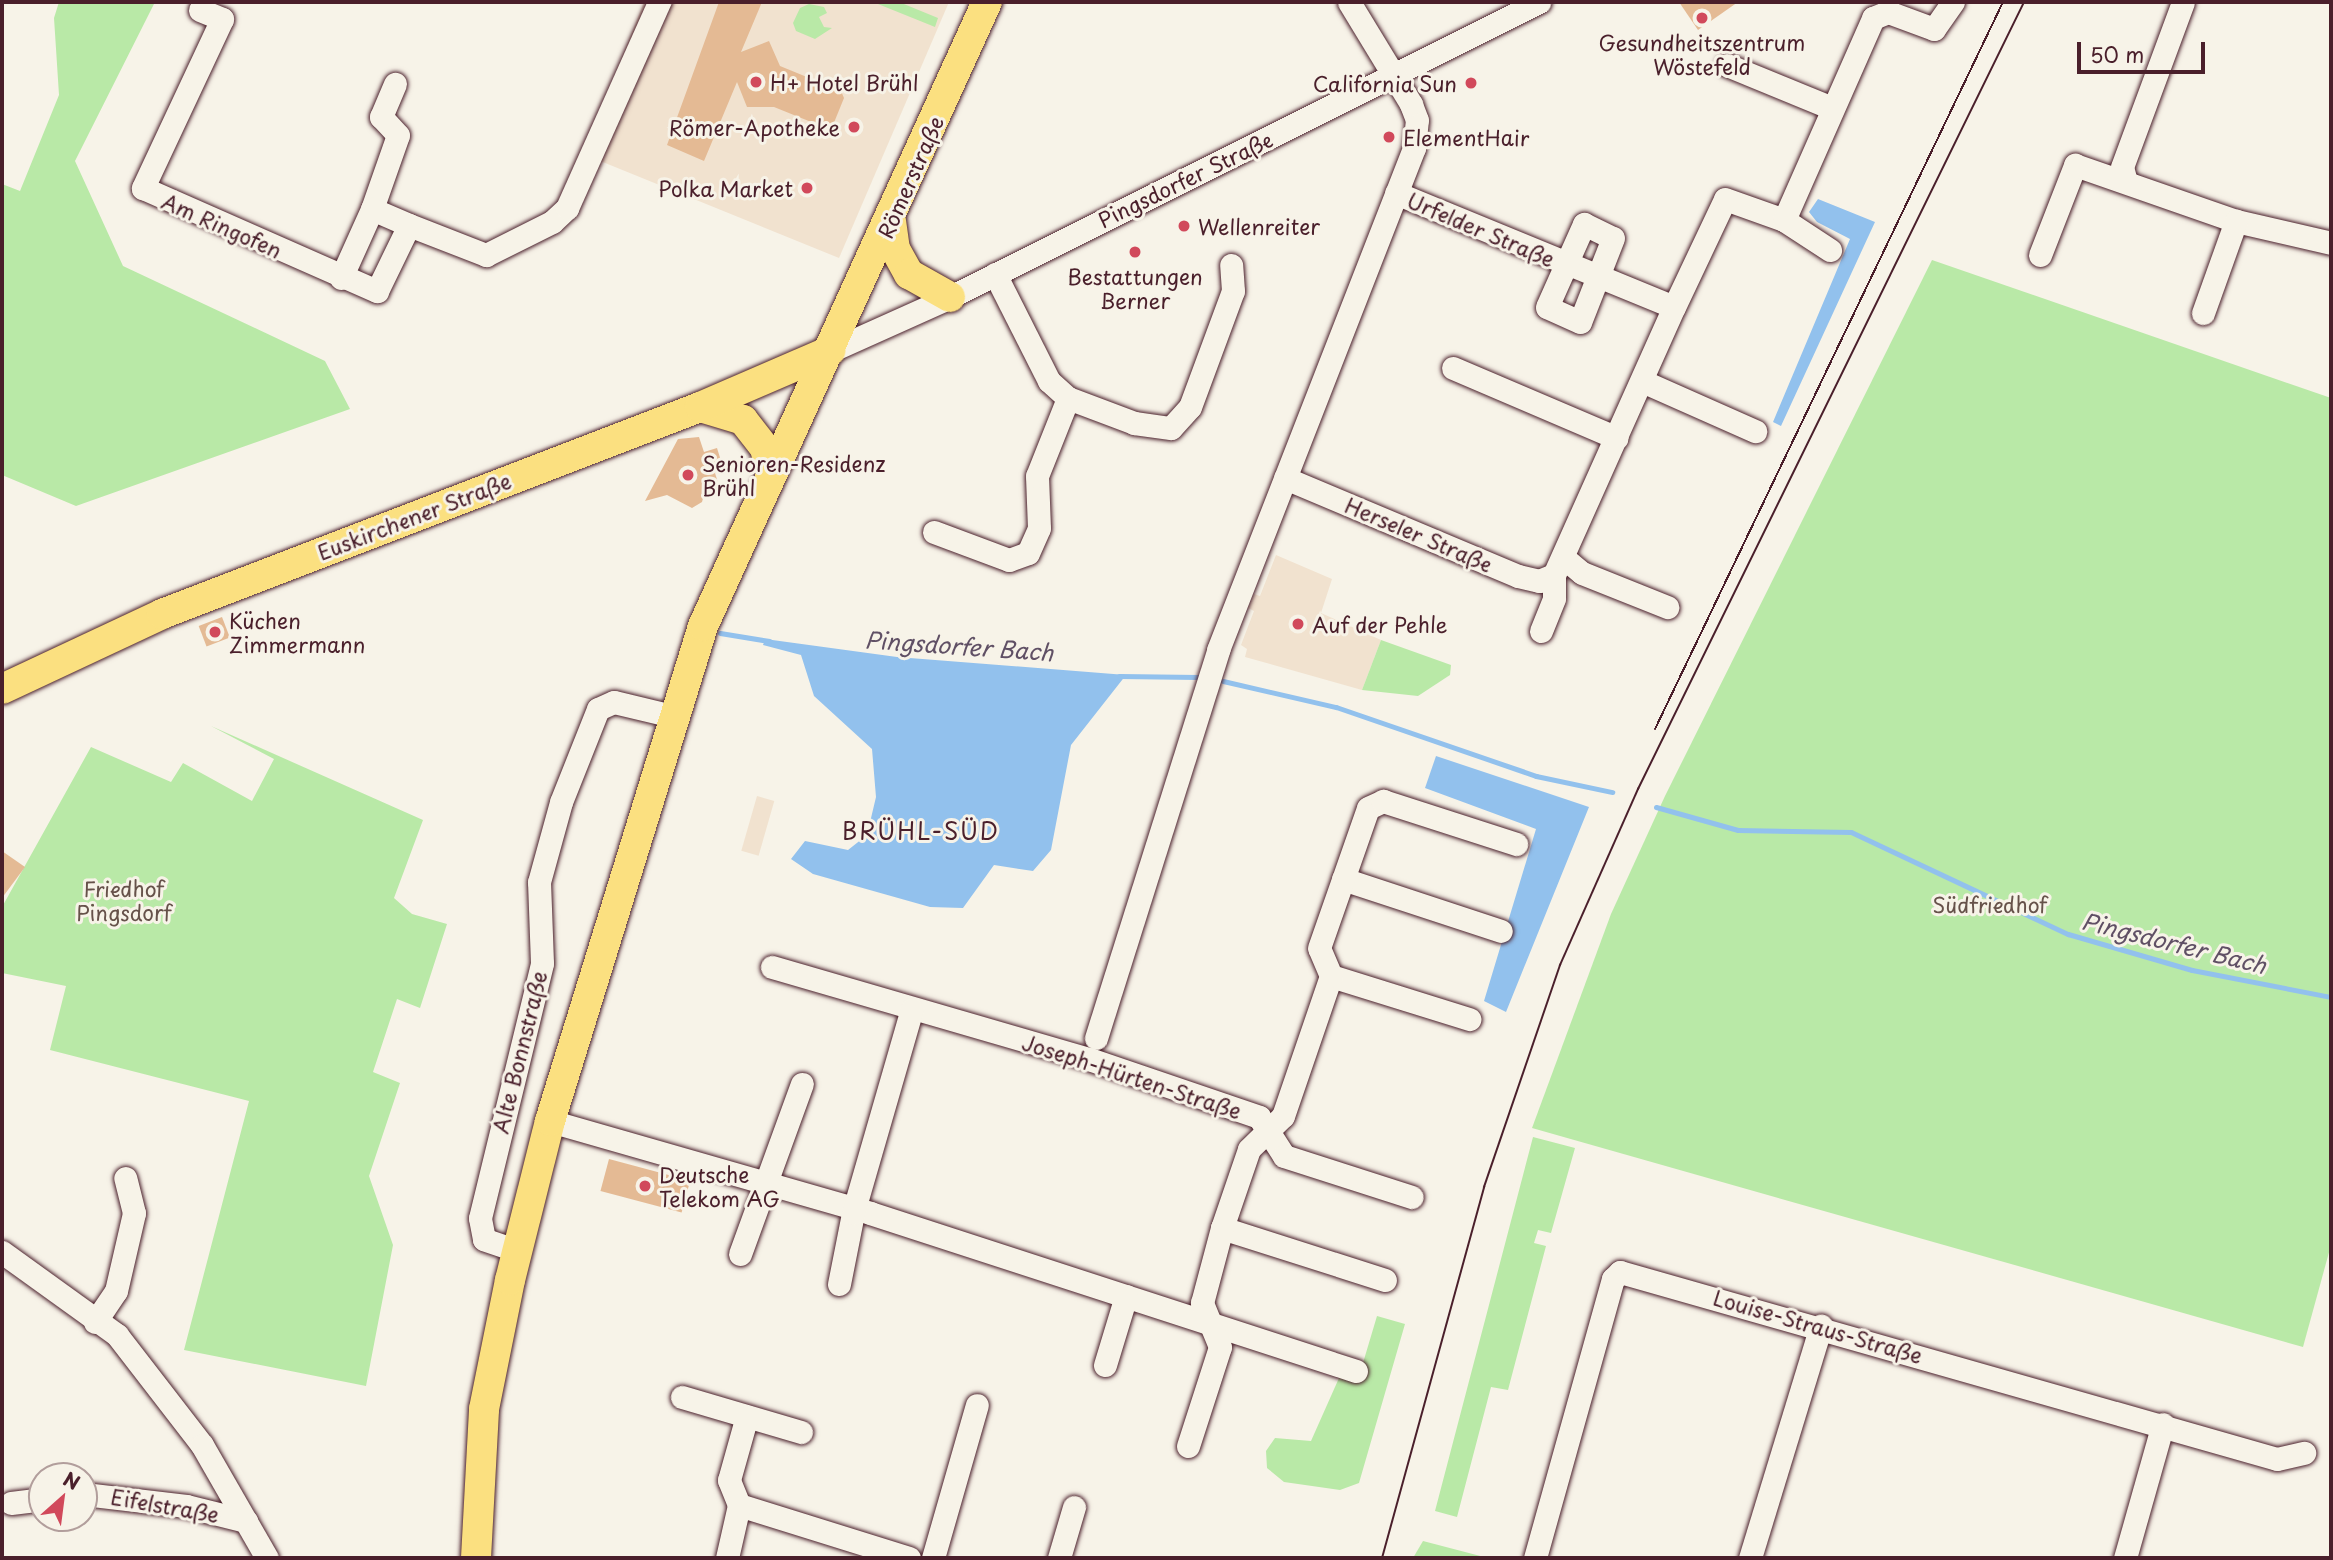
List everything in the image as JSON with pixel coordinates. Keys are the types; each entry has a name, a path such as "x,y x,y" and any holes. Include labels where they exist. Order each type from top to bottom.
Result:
{"main road":[{"name":"Römerstraße","path":"830,351 891,221 987,2"},
{"path":"891,221 895,249 909,274 950,297"},
{"path":"476,1558 484,1409 518,1251 550,1121 703,626 770,470 830,351"},
{"name":"Euskirchener Straße","path":"2,689 162,614 700,407 830,351"},
{"path":"700,407 743,421 765,447 770,470"}],"street":[{"path":"372,209 472,253 497,253 567,208 659,2"},
{"path":"1096,1038 1218,650 1418,133 1411,104 1349,2"},
{"name":"Pingsdorfer Straße","path":"830,351 950,297 1539,2"},
{"path":"1784,220 1873,18 1888,12 1934,29 1953,2"},
{"path":"2125,178 2122,167 2183,2"},
{"name":"Am Ringofen","path":"200,10 222,19 143,188 341,278 377,291 409,225"},
{"path":"1727,65 1832,108"},
{"path":"341,278 372,209 398,135 381,117 395,84"},
{"path":"2040,255 2075,165 2125,178 2236,221 2331,243"},
{"name":"Urfelder Straße","path":"1396,193 1565,265 1674,307"},
{"path":"1541,631 1554,598 1559,567 1725,199 1784,220 1830,250"},
{"path":"2203,313 2236,221"},
{"name":"Urfelder Straße","path":"1584,224 1613,237 1596,277 1580,322 1547,307 1584,224"},
{"path":"995,274 1049,381 1068,398 1156,429 1182,420 1233,290 1230,265"},
{"path":"1453,368 1617,438"},
{"path":"1642,381 1755,431"},
{"path":"934,532 1009,560 1028,552 1039,528 1037,476 1068,398"},
{"name":"Herseler Straße","path":"1285,478 1518,576 1539,581 1559,567"},
{"path":"1559,567 1582,573 1667,607"},
{"name":"Alte Bonnstraße","path":"518,1251 484,1239 480,1218 542,963 539,882 561,802 597,709 614,702 677,717"},
{"path":"1268,1131 1283,1116 1331,976 1319,948 1368,808 1383,801 1516,844"},
{"path":"1343,879 1502,931"},
{"name":"Joseph-Hürten-Straße","path":"772,967 1102,1063 1259,1117 1284,1156 1412,1197"},
{"path":"1331,976 1469,1019"},
{"path":"839,1284 853,1213 912,1009"},
{"path":"740,1254 768,1186 802,1084"},
{"path":"550,1121 853,1213 870,1213 1356,1371"},
{"name":"Joseph-Hürten-Straße","path":"1188,1446 1220,1347 1213,1323 1202,1303 1222,1228 1249,1149 1268,1131"},
{"path":"95,1322 116,1291 134,1213 125,1178"},
{"path":"1222,1228 1385,1280"},
{"path":"2,1252 95,1322 117,1335 202,1445 267,1558"},
{"name":"Louise-Straus-Straße","path":"1535,1558 1613,1279 1620,1272 1821,1326 2277,1459 2304,1453"},
{"path":"1105,1365 1126,1296"},
{"path":"1749,1558 1821,1326"},
{"path":"682,1397 801,1432"},
{"path":"933,1558 978,1405"},
{"path":"727,1558 739,1505 729,1480 747,1416"},
{"path":"2125,1558 2163,1424"},
{"name":"Eifelstraße","path":"98,1495 152,1500 246,1521"},
{"path":"10,1503 28,1501"},
{"path":"739,1505 909,1558"},
{"path":"1059,1558 1074,1507"}],"shaded area":[{"path":"644,2 949,2 839,258 583,154"},
{"name":"Auf der Pehle","path":"1276,555 1332,579 1321,613 1381,640 1362,690 1245,657 1247,649 1241,645 1254,611 1248,608 1254,594 1260,596"},
{"path":"757,796 774,801 759,856 741,851"}],"green space":[{"path":"59,2 155,2 75,161 123,266 325,361 350,409 76,506 2,475 2,184 20,191 59,95 54,18"},
{"path":"873,2 899,2 938,18 935,27"},
{"path":"809,4 824,7 827,13 819,17 824,27 832,28 815,39 796,31 793,23 800,8"},
{"name":"Südfriedhof","path":"1932,260 2331,398 2331,1245 2303,1347 1532,1128 1611,914 1665,796"},
{"path":"1381,640 1451,665 1450,675 1418,696 1362,690"},
{"name":"Friedhof Pingsdorf","path":"211,726 423,820 394,898 412,914 447,924 420,1008 397,999 373,1072 400,1083 369,1176 393,1245 366,1386 184,1350 249,1101 50,1050 66,986 2,973 2,907 91,747 171,782 183,763 252,801 274,759"},
{"path":"1533,1137 1575,1148 1551,1233 1538,1230 1534,1243 1546,1246 1508,1390 1491,1387 1457,1517 1435,1511"},
{"path":"1377,1316 1405,1324 1359,1483 1340,1490 1284,1482 1267,1468 1266,1451 1275,1438 1311,1441 1339,1378 1357,1383"},
{"path":"1423,1541 1488,1558 1413,1558"}],"water":[{"path":"1818,199 1875,222 1781,426 1773,422 1850,239 1817,222 1809,212"},
{"path":"765,639 897,657 1126,675 1071,745 1051,850 1033,871 994,865 963,908 930,907 813,874 791,859 805,841 848,850 867,835 876,797 872,749 814,696 801,655 763,645"},
{"path":"1436,756 1589,807 1506,1012 1484,1001 1536,829 1425,788"}],"building":[{"name":"H+ Hotel Brühl","path":"719,2 762,2 741,52 769,41 780,66 841,91 844,98 831,130 774,107 747,107 737,82 704,161 667,145"},
{"name":"Gesundheitszentrum Wöstefeld","path":"1679,2 1738,2 1698,30"},
{"name":"Senioren-Residenz Brühl","path":"699,437 704,452 717,448 722,464 715,473 719,486 705,491 702,502 692,508 667,495 645,501 678,439"},
{"name":"Küchen Zimmermann","path":"222,617 230,638 207,646 199,626"},
{"path":"2,851 25,867 2,898"},
{"name":"Deutsche Telekom AG","path":"609,1159 690,1181 682,1213 600,1191"}],"waterway":[{"name":"Pingsdorfer Bach","path":"720,633 769,641"},
{"name":"Pingsdorfer Bach","path":"1119,676 1198,677"},
{"name":"Pingsdorfer Bach","path":"1223,681 1336,707 1536,776 1612,792"},
{"name":"Pingsdorfer Bach","path":"1656,807 1738,830 1851,832 2068,934 2192,970 2331,997"}],"tram line":[{"path":"1655,729 2003,2"},
{"path":"1382,1558 1484,1187 1560,965 1638,789 2024,2"}],"place":[{"name":"Gesundheitszentrum Wöstefeld","path":"1702,18"},
{"name":"H+ Hotel Brühl","path":"756,82"},
{"name":"California Sun","path":"1471,83"},
{"name":"Römer-Apotheke","path":"854,127"},
{"name":"ElementHair","path":"1389,137"},
{"name":"Polka Market","path":"807,188"},
{"name":"Wellenreiter","path":"1184,226"},
{"name":"Bestattungen Berner","path":"1135,252"},
{"name":"Senioren-Residenz Brühl","path":"688,475"},
{"name":"Auf der Pehle","path":"1298,624"},
{"name":"Küchen Zimmermann","path":"215,632"},
{"name":"Deutsche Telekom AG","path":"645,1186"}],"district":[{"name":"BRÜHL-SÜD","path":"921,831"}]}
